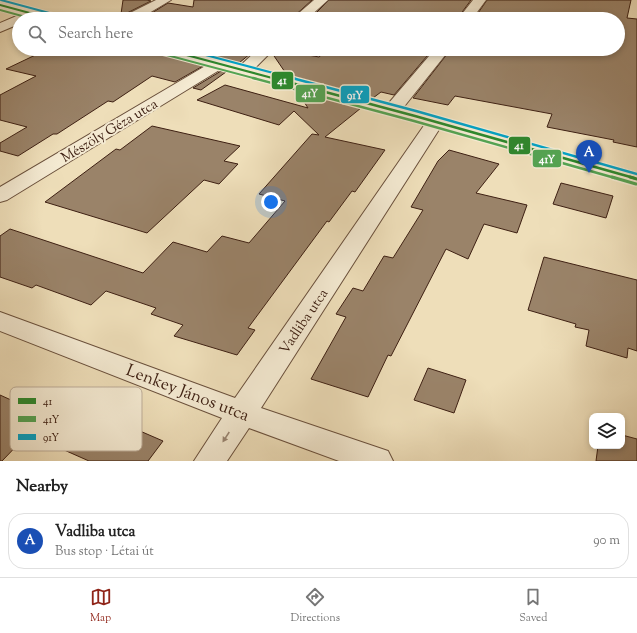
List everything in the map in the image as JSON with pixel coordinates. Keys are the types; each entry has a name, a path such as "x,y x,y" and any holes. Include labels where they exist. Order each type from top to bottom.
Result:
{"street":[{"path":"142,12 165,0"},
{"path":"307,12 322,0"},
{"path":"471,12 480,0"},
{"path":"0,5 14,12"},
{"path":"0,28 12,22"},
{"path":"190,56 392,110 637,179"},
{"path":"244,70 259,56"},
{"path":"392,110 437,56"},
{"name":"Mészöly Géza utca","path":"0,196 219,64"},
{"name":"Vadliba utca","path":"210,461 434,122"},
{"name":"Lenkey János utca","path":"0,321 242,413 377,461"}],"building":[{"path":"123,0 151,1 129,12 121,12"},
{"path":"194,0 312,0 299,12 153,12 168,3 193,7"},
{"path":"329,0 471,0 462,12 317,12"},
{"path":"487,0 631,0 627,18 637,19 637,147 613,142 614,140 547,127 552,114 455,96 448,105 413,98 446,56 625,56 625,12 479,12"},
{"path":"33,56 169,56 203,66 175,82 152,76 113,102 108,101 57,134 53,134 18,156 0,151 0,143 27,127 0,120 0,95 36,76 6,69"},
{"path":"213,56 248,56 239,63"},
{"path":"274,56 427,56 394,95 381,92 373,98 287,75"},
{"path":"221,71 226,72 201,90 193,88"},
{"path":"225,85 308,108 297,91 361,108 325,137 385,150 355,192 352,191 329,222 327,221 248,328 255,330 237,355 174,336 183,325 151,314 156,308 106,291 91,305 36,285 32,288 0,277 0,236 10,229 143,273 173,242 207,252 222,236 249,243 285,201 259,194 312,134 319,135 294,111 279,125 197,100"},
{"path":"152,126 240,146 224,161 238,164 219,184 204,180 147,233 45,202 116,149 120,150"},
{"path":"449,150 499,164 476,193 527,205 517,233 484,224 468,259 446,249 391,356 388,355 368,397 311,379 346,317 336,314 353,288 363,291 384,256 393,258 423,210 411,207 438,161"},
{"path":"561,183 613,196 606,218 553,204"},
{"path":"544,257 637,280 637,351 628,348 627,358 586,346 589,330 575,327 576,324 528,310"},
{"path":"428,368 466,380 454,413 414,400"},
{"path":"0,395 10,400 10,451 12,451 2,461 0,461"},
{"path":"142,432 163,441 148,461 89,461 66,451 142,451"},
{"path":"625,436 637,439 637,461 596,461 598,449 625,449"}],"transit line":[{"name":"91Y","path":"1,0 46,12"},
{"name":"41","path":"0,5 26,12"},
{"name":"41Y","path":"0,10 12,13"},
{"name":"41Y","path":"170,56 414,121 636,184"},
{"name":"41","path":"190,56 415,116 637,179"},
{"name":"91Y","path":"209,56 416,111 637,174"}],"place":[{"name":"Vadliba utca","path":"589,173"}]}
